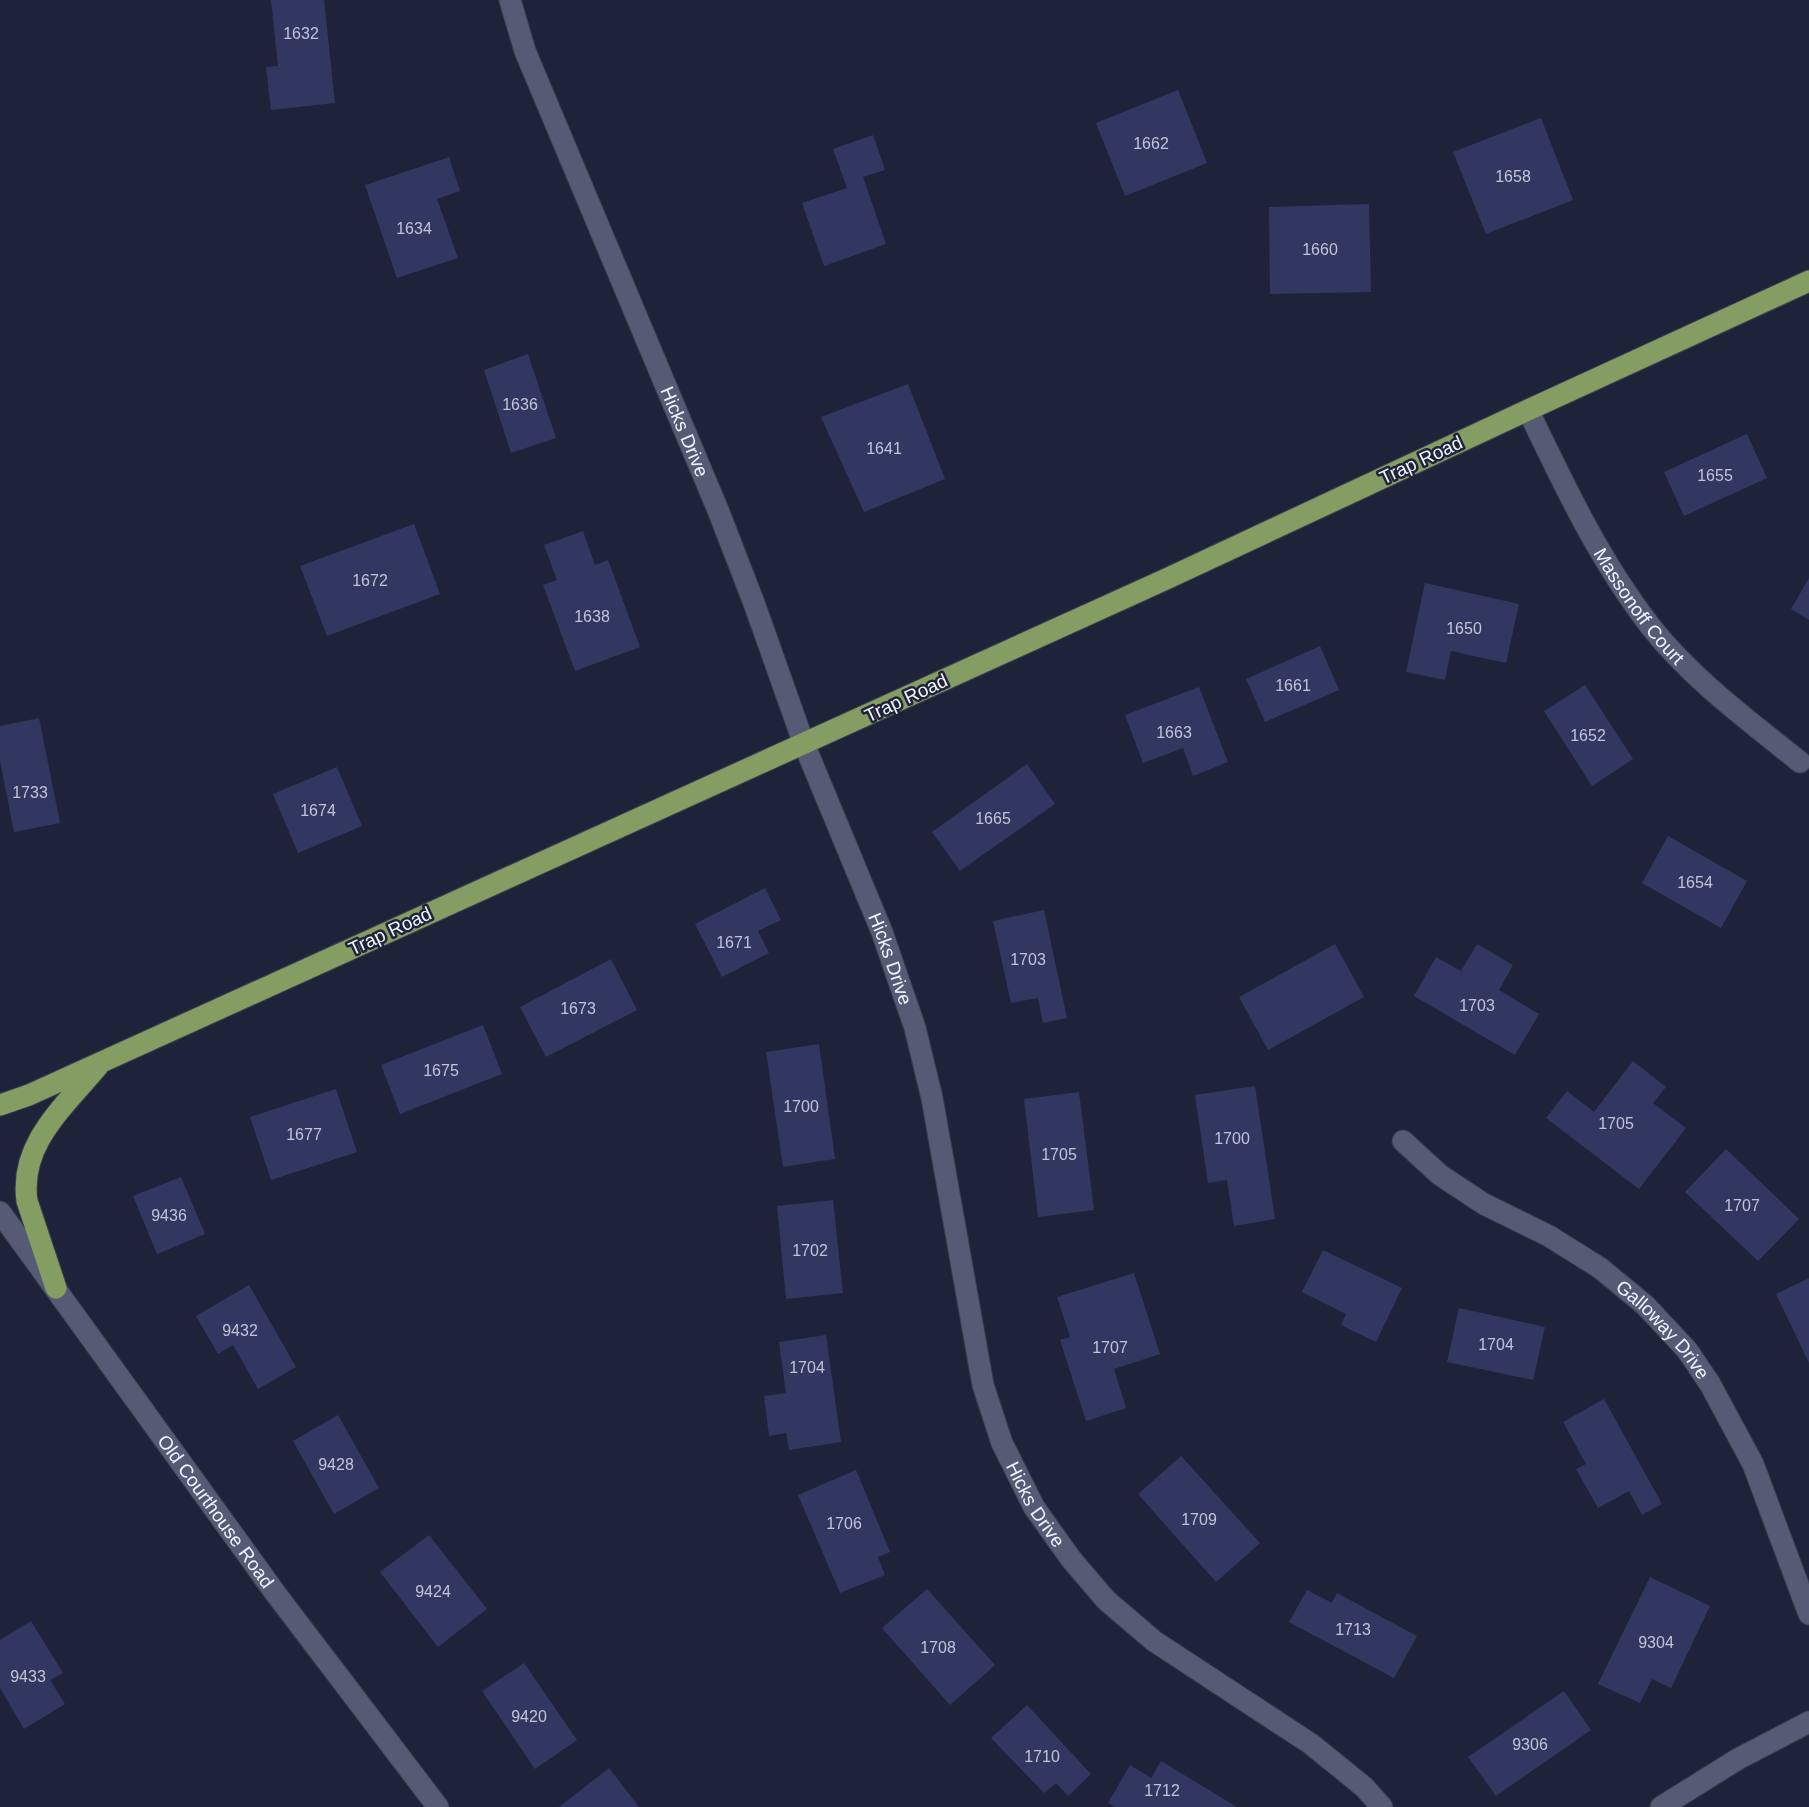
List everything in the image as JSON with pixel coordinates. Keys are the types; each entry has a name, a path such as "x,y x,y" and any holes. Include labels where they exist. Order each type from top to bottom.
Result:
{"main road":[{"name":"Trap Road","path":"0,1105 29,1096 804,744 1809,281"},
{"path":"56,1288 27,1201 29,1164 32,1150 40,1136 101,1063"}],"street":[{"name":"Hicks Drive","path":"510,0 525,51 718,510 804,744 882,932 915,1028 932,1098 983,1385 1002,1443 1034,1507 1097,1590 1145,1633 1311,1744 1364,1787 1382,1807"},
{"name":"Massonoff Court","path":"1528,410 1580,517 1612,574 1652,628 1696,676 1800,762"},
{"name":"Galloway Drive","path":"1403,1142 1440,1175 1473,1197 1549,1236 1600,1268 1645,1305 1687,1350 1710,1384 1753,1464 1809,1614"},
{"name":"Old Courthouse Road","path":"0,1212 276,1594 438,1807"},
{"path":"1661,1807 1738,1759 1809,1723"}],"building":[{"path":"271,0 324,0 335,103 271,110 266,67 278,66"},
{"path":"1178,90 1207,163 1125,196 1096,123"},
{"path":"1541,118 1573,200 1486,234 1453,152"},
{"path":"873,135 885,170 863,177 886,244 824,266 802,203 847,188 833,149"},
{"path":"449,157 460,191 437,199 458,258 397,278 365,185"},
{"path":"1369,204 1371,292 1270,294 1269,207"},
{"path":"528,354 556,438 511,453 484,370"},
{"path":"908,384 945,479 864,512 821,417"},
{"path":"1747,434 1767,478 1684,516 1664,472"},
{"path":"414,524 440,594 327,636 300,566"},
{"path":"583,531 595,565 608,560 640,647 575,671 543,585 557,580 544,545"},
{"path":"1809,578 1809,620 1791,609"},
{"path":"1425,583 1519,604 1506,663 1451,651 1445,680 1406,672"},
{"path":"1320,646 1339,690 1265,722 1246,679"},
{"path":"1585,685 1633,759 1592,786 1544,711"},
{"path":"1199,687 1228,762 1193,776 1183,748 1143,763 1125,715"},
{"path":"39,718 60,823 14,832 0,761 0,726"},
{"path":"1027,764 1055,804 960,871 932,832"},
{"path":"337,767 362,826 298,853 273,794"},
{"path":"1668,836 1747,881 1721,928 1642,883"},
{"path":"765,888 781,920 758,931 769,953 722,977 695,924"},
{"path":"1044,910 1067,1018 1043,1023 1038,998 1011,1003 993,921"},
{"path":"1335,944 1364,997 1268,1050 1239,997"},
{"path":"1477,944 1513,965 1499,990 1539,1014 1515,1055 1414,996 1436,957 1461,971"},
{"path":"611,959 637,1010 546,1057 520,1007"},
{"path":"483,1025 502,1074 400,1114 381,1065"},
{"path":"819,1044 835,1159 783,1167 766,1052"},
{"path":"1633,1061 1666,1087 1653,1103 1686,1128 1639,1189 1546,1118 1567,1091 1594,1112"},
{"path":"1255,1086 1275,1219 1234,1226 1227,1180 1208,1183 1195,1095"},
{"path":"336,1089 357,1152 271,1180 250,1117"},
{"path":"1079,1092 1094,1210 1038,1217 1024,1099"},
{"path":"1726,1149 1799,1219 1758,1261 1685,1192"},
{"path":"181,1177 205,1234 157,1254 133,1196"},
{"path":"833,1200 843,1293 786,1299 777,1206"},
{"path":"1323,1250 1402,1288 1376,1342 1341,1325 1346,1314 1302,1292"},
{"path":"1134,1273 1160,1354 1114,1369 1126,1408 1086,1421 1060,1340 1070,1337 1057,1297"},
{"path":"1809,1278 1809,1363 1776,1294"},
{"path":"249,1285 296,1367 258,1389 233,1345 218,1354 196,1316"},
{"path":"1459,1308 1545,1327 1533,1380 1447,1362"},
{"path":"826,1335 841,1442 789,1450 786,1433 769,1436 764,1396 786,1393 779,1342"},
{"path":"1604,1399 1662,1504 1642,1515 1629,1491 1598,1508 1576,1469 1586,1464 1563,1422"},
{"path":"338,1415 379,1488 334,1514 293,1441"},
{"path":"1181,1456 1260,1543 1216,1582 1138,1494"},
{"path":"856,1470 890,1552 878,1557 885,1575 840,1593 798,1495"},
{"path":"429,1535 487,1609 438,1647 380,1572"},
{"path":"1650,1577 1710,1606 1671,1688 1652,1679 1640,1703 1598,1684"},
{"path":"927,1589 995,1665 950,1705 882,1628"},
{"path":"1307,1590 1332,1603 1337,1593 1417,1636 1394,1678 1289,1622"},
{"path":"31,1621 63,1673 50,1680 65,1704 24,1729 0,1688 0,1640"},
{"path":"524,1663 577,1740 535,1769 482,1691"},
{"path":"1564,1691 1591,1730 1496,1796 1468,1757"},
{"path":"1027,1705 1091,1774 1068,1796 1056,1783 1044,1793 991,1738"},
{"path":"1161,1761 1237,1807 1115,1807 1108,1803 1130,1765 1151,1778"},
{"path":"609,1768 639,1807 559,1807"}]}
